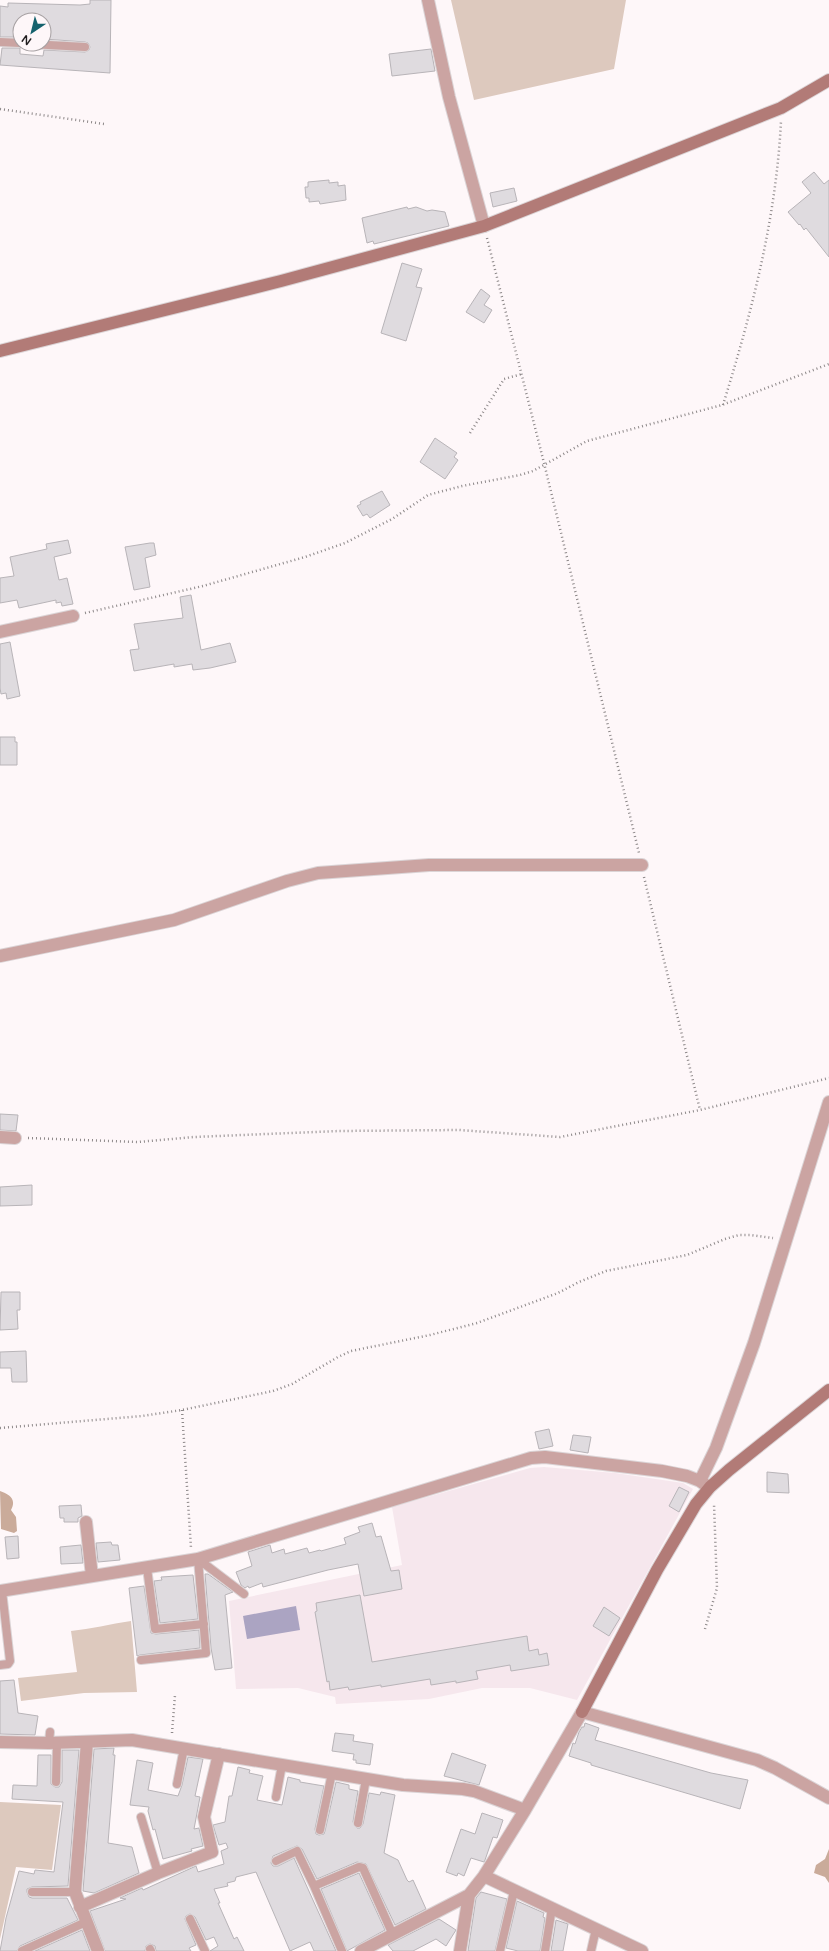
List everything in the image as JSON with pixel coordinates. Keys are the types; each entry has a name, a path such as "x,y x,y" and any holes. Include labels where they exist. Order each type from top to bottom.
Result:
{"street":[{"path":"428,0 449,97 484,226"},
{"path":"0,351 281,281 484,226 782,108 829,80"},
{"path":"0,632 72,616"},
{"path":"0,956 174,920 287,881 318,873 429,865 642,865"},
{"path":"361,1951 468,1895 484,1876 525,1810 582,1712 705,1484 709,1466 729,1415 786,1241 829,1102"},
{"path":"0,1137 15,1138"},
{"path":"705,1484 829,1390"},
{"path":"1,1591 194,1560 531,1458 545,1457 662,1471 686,1476 705,1484"},
{"path":"86,1522 92,1576"},
{"path":"582,1712 757,1760 775,1768 829,1798"},
{"path":"0,1742 52,1740 87,1742 132,1740 417,1787 463,1789 474,1791 525,1810"},
{"path":"87,1742 75,1892 98,1951"},
{"path":"80,1907 158,1873 212,1852 204,1816 219,1754"},
{"path":"484,1876 642,1951"},
{"path":"460,1951 468,1895"}],"lane":[{"path":"0,42 12,43"},
{"path":"52,45 85,47"},
{"path":"194,1560 244,1594"},
{"path":"141,1660 206,1653 204,1624 194,1560"},
{"path":"147,1568 155,1629 204,1624"},
{"path":"0,1665 8,1664 10,1661 1,1591"},
{"path":"52,1740 56,1782"},
{"path":"177,1784 184,1748"},
{"path":"276,1798 282,1765"},
{"path":"320,1830 332,1773"},
{"path":"358,1822 366,1779"},
{"path":"141,1817 158,1873"},
{"path":"276,1861 297,1851 342,1951"},
{"path":"314,1886 359,1866 363,1868 394,1935"},
{"path":"500,1951 514,1891"},
{"path":"32,1892 75,1892"},
{"path":"545,1951 552,1908"},
{"path":"190,1920 205,1951"},
{"path":"22,1951 86,1922"},
{"path":"591,1951 596,1929"}],"path":[{"path":"722,405 747,328 766,245 778,168 782,108"},
{"path":"0,109 104,124"},
{"path":"484,226 544,463 700,1110"},
{"path":"72,616 203,586 305,557 345,543 392,519 428,495 462,486 520,475 533,470 587,441 722,405 829,364"},
{"path":"470,432 504,379 522,374"},
{"path":"15,1138 138,1142 194,1137 339,1131 459,1130 560,1137 700,1110 829,1078"},
{"path":"0,1428 124,1418 182,1410 284,1387 351,1351 430,1335 483,1321 558,1293 579,1282 606,1272 687,1255 725,1239 739,1235 764,1236 786,1241"},
{"path":"182,1410 194,1560"},
{"path":"705,1484 715,1513 717,1588 705,1629"},
{"path":"170,1746 175,1695"}],"shaded area":[{"path":"451,0 626,0 614,69 474,100"},
{"path":"544,1467 615,1473 683,1483 693,1489 577,1700 530,1688 482,1688 429,1699 336,1704 335,1697 298,1688 236,1689 229,1601 402,1565 392,1507 530,1468"},
{"path":"0,1491 9,1495 13,1500 11,1510 16,1517 17,1531 14,1533 1,1529"},
{"path":"296,1606 300,1630 247,1639 243,1616"},
{"path":"131,1621 137,1692 84,1693 21,1701 18,1678 77,1672 71,1631"},
{"path":"0,1802 61,1805 52,1870 16,1867 0,1939"},
{"path":"829,1849 829,1883 825,1877 814,1873 816,1865 825,1859"}],"building":[{"path":"90,0 111,0 110,73 0,65 2,48 12,48 12,52 20,52 20,54 43,56 44,52 52,52 52,50 85,52 89,50 90,47 88,43 85,42 52,40 52,12 12,12 12,37 0,37 0,6 8,7 8,3 90,4"},
{"path":"431,49 435,71 392,76 389,54"},
{"path":"814,172 824,184 829,180 829,257 806,228 804,230 788,212 811,193 802,182"},
{"path":"329,180 329,183 338,182 338,186 345,185 346,200 320,204 319,201 309,202 309,198 306,198 305,187 308,187 308,182"},
{"path":"514,188 517,201 493,207 490,193"},
{"path":"407,207 408,209 416,207 427,211 432,210 445,212 449,226 374,244 373,241 367,243 362,218"},
{"path":"402,263 422,269 416,287 422,288 406,341 381,333"},
{"path":"481,289 490,296 484,305 492,310 484,323 466,312"},
{"path":"435,438 457,453 454,457 458,460 445,479 420,462"},
{"path":"382,491 390,505 370,518 367,514 363,516 357,506 361,504 360,502"},
{"path":"68,540 71,553 54,557 59,580 67,578 73,604 62,606 61,602 56,603 56,600 19,608 17,600 0,603 0,578 14,576 10,557 47,549 46,544"},
{"path":"154,543 156,555 145,558 150,587 134,590 125,547"},
{"path":"191,595 201,650 230,643 236,662 193,670 192,664 174,667 174,664 134,671 130,650 139,649 134,624 183,618 180,597"},
{"path":"10,642 20,696 7,699 6,693 1,694 0,688 0,644"},
{"path":"0,737 15,737 15,742 17,742 17,765 0,765"},
{"path":"0,1114 18,1115 16,1131 0,1130"},
{"path":"32,1185 32,1205 0,1206 0,1187"},
{"path":"1,1292 20,1292 20,1310 17,1310 18,1329 0,1330"},
{"path":"26,1351 27,1382 12,1382 11,1368 0,1368 0,1352"},
{"path":"549,1429 553,1446 539,1449 535,1432"},
{"path":"573,1435 591,1437 588,1453 570,1450"},
{"path":"767,1472 788,1474 789,1493 767,1492"},
{"path":"679,1487 689,1492 679,1512 669,1506"},
{"path":"81,1505 82,1516 78,1518 78,1522 64,1522 64,1518 60,1518 59,1506"},
{"path":"372,1523 376,1537 381,1536 391,1571 399,1570 402,1589 364,1596 358,1564 328,1570 263,1587 262,1583 249,1588 248,1586 245,1588 241,1585 236,1572 252,1566 248,1552 270,1545 272,1553 284,1549 285,1554 307,1548 309,1553 321,1551 346,1544 344,1538 360,1532 358,1527"},
{"path":"18,1536 19,1558 7,1559 5,1537"},
{"path":"111,1542 112,1545 118,1545 120,1560 98,1562 96,1543"},
{"path":"81,1545 83,1563 61,1564 60,1547"},
{"path":"205,1574 208,1574 233,1592 225,1595 232,1668 215,1670 211,1648"},
{"path":"193,1575 198,1619 160,1623 154,1581 162,1580 161,1577"},
{"path":"144,1586 151,1633 156,1634 199,1630 200,1648 137,1656 129,1588"},
{"path":"360,1595 372,1662 527,1636 529,1651 538,1649 539,1655 547,1653 549,1665 511,1671 510,1665 476,1671 478,1679 456,1683 456,1681 431,1685 430,1679 381,1687 381,1685 349,1690 348,1687 330,1690 329,1681 327,1682 315,1612 317,1611 316,1603"},
{"path":"604,1607 620,1618 609,1636 593,1626"},
{"path":"14,1680 18,1713 38,1716 35,1735 0,1734 0,1681"},
{"path":"585,1723 599,1728 595,1740 711,1773 748,1780 740,1809 591,1765 591,1763 569,1756 573,1743 575,1744 579,1732 582,1727 584,1727"},
{"path":"335,1733 354,1735 353,1741 373,1744 370,1765 356,1763 356,1760 353,1760 354,1754 332,1751"},
{"path":"114,1748 113,1755 115,1755 108,1843 132,1847 139,1873 94,1893 83,1891 94,1749"},
{"path":"62,1750 79,1750 68,1886 32,1887 27,1889 27,1892 29,1897 32,1898 67,1898 78,1920 20,1946 17,1951 0,1951 6,1918 19,1871 34,1874 35,1870 54,1872 63,1802 12,1799 13,1785 37,1786 38,1755 51,1755 51,1784 55,1787 59,1787 62,1782"},
{"path":"452,1753 486,1765 479,1785 444,1776"},
{"path":"188,1757 203,1759 195,1796 200,1797 194,1829 199,1828 203,1846 191,1849 192,1851 163,1859 155,1829 153,1830 148,1811 149,1807 130,1805 137,1760 153,1763 148,1790 178,1796"},
{"path":"238,1767 250,1770 249,1773 263,1776 257,1800 282,1805 288,1777 300,1780 300,1782 324,1786 315,1829 316,1834 319,1835 324,1834 325,1831 336,1782 349,1785 349,1789 358,1791 353,1822 357,1828 360,1828 363,1824 369,1793 380,1795 381,1792 395,1795 384,1853 398,1860 407,1880 409,1882 413,1880 426,1909 395,1925 366,1864 357,1862 317,1879 302,1849 297,1846 273,1856 271,1863 273,1866 278,1866 294,1858 336,1951 314,1951 310,1942 290,1951 256,1872 236,1877 235,1881 227,1883 228,1886 214,1889 220,1903 218,1903 234,1939 237,1937 244,1951 210,1951 218,1946 214,1937 206,1940 195,1917 190,1914 186,1916 185,1919 196,1945 189,1948 191,1951 156,1951 155,1946 150,1944 146,1946 145,1951 105,1951 90,1911 126,1899 120,1898 142,1888 143,1890 196,1866 198,1872 224,1864 221,1851 228,1848 226,1843 219,1845 213,1825 225,1822 229,1796 232,1796"},
{"path":"482,1813 503,1820 497,1838 493,1837 484,1862 471,1858 464,1876 458,1873 457,1876 446,1872 461,1829 475,1834"},
{"path":"359,1873 385,1930 347,1951 321,1889"},
{"path":"481,1892 507,1899 495,1951 468,1951 476,1898"},
{"path":"517,1901 544,1913 543,1917 545,1918 540,1951 518,1951 506,1948"},
{"path":"439,1919 456,1930 446,1946 436,1939 413,1951 393,1951 388,1945"},
{"path":"556,1920 568,1924 563,1951 551,1951"},
{"path":"82,1930 90,1951 35,1951"}]}
